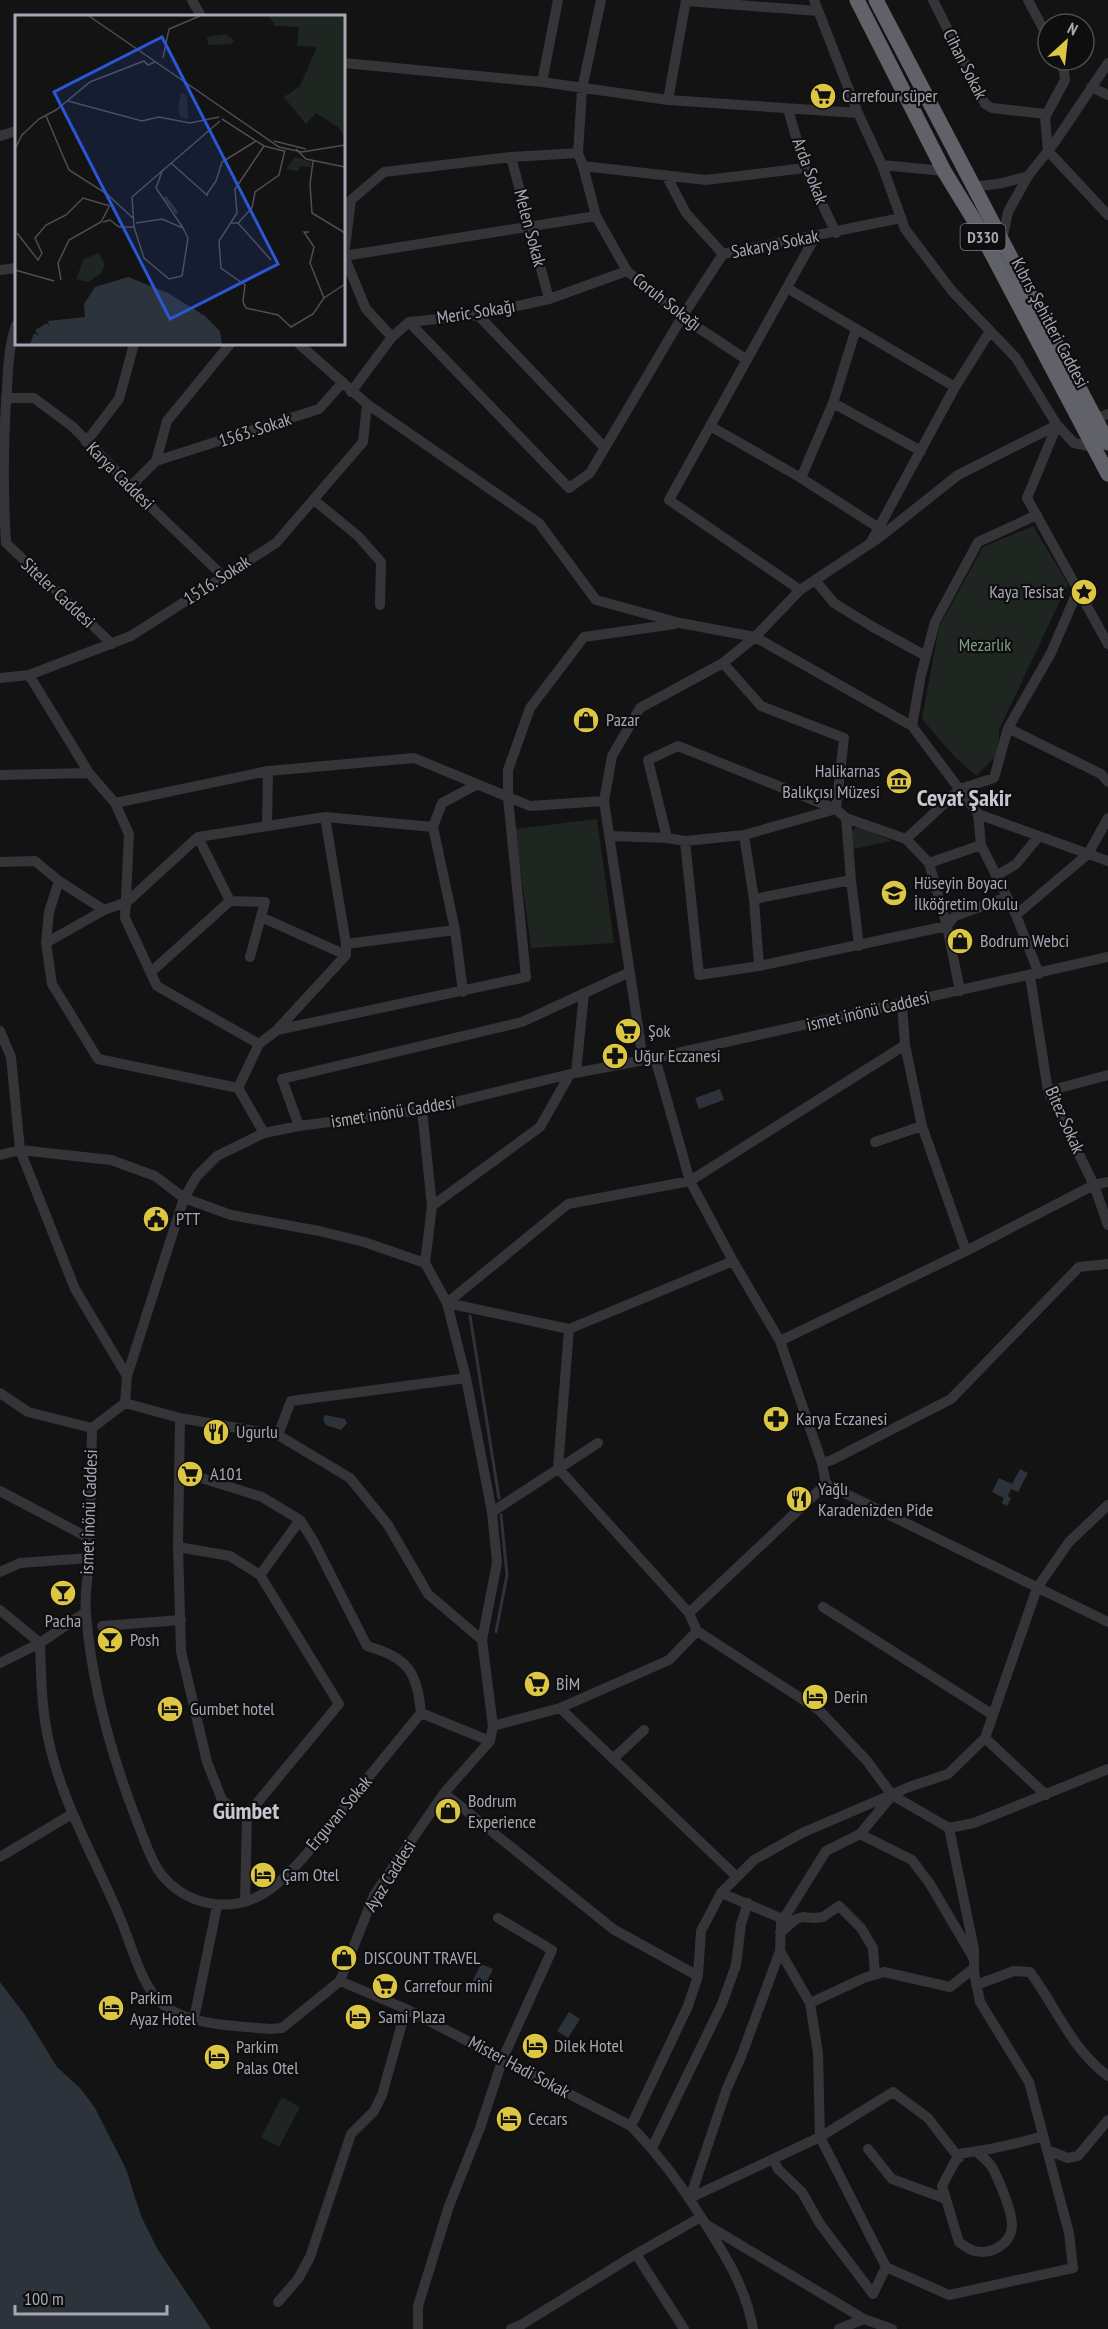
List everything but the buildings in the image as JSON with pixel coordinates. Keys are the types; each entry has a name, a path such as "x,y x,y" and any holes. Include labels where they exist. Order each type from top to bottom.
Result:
{"highway":[{"name":"Kıbrıs Şehitleri Caddesi","path":"857,0 944,171 1104,443"},
{"name":"Kıbrıs Şehitleri Caddesi","path":"876,0 1002,242 1102,417 1108,474"}],"street":[{"path":"192,0 200,15"},
{"path":"542,82 558,0"},
{"name":"Coruh Sokağı","path":"601,0 582,89 578,153 584,166 596,216 627,271 682,317 747,360"},
{"path":"668,100 686,0 816,5 858,113 882,165 905,229 952,291 1016,358 1057,425 1074,442 1104,443"},
{"name":"Cihan Sokak","path":"933,0 985,104 992,108 1046,114"},
{"path":"1028,0 1036,15"},
{"path":"345,63 542,82 668,100 858,113"},
{"path":"1002,242 1008,212 1028,176 1048,151 1108,63"},
{"path":"1064,72 1065,80 1044,122 1048,151 1108,215"},
{"path":"1091,87 1108,95"},
{"name":"Arda Sokak","path":"788,109 805,168 836,233"},
{"path":"0,136 15,131"},
{"path":"345,248 351,200 384,172 511,157 578,153"},
{"name":"Melen Sokak","path":"511,157 549,299"},
{"path":"882,165 944,171"},
{"path":"584,166 706,180 805,168"},
{"path":"666,175 686,213 723,254"},
{"path":"973,187 1003,183 1028,176"},
{"path":"345,256 596,216"},
{"name":"Sakarya Sokak","path":"409,322 569,488 590,474 682,317 723,254 836,233 901,218"},
{"path":"801,590 669,500 815,237"},
{"path":"345,258 366,309 392,337"},
{"path":"0,270 15,268"},
{"name":"Meric Sokağı","path":"409,322 478,315 549,299 627,271"},
{"path":"787,288 955,387"},
{"path":"478,315 604,447"},
{"path":"351,392 392,337 409,322"},
{"name":"Siteler Caddesi","path":"15,329 10,343 4,400 3,482 6,543 112,644"},
{"path":"801,478 833,403 856,329"},
{"path":"871,544 955,387 990,331"},
{"path":"86,442 119,399 134,345"},
{"path":"131,486 156,461 167,421 229,345"},
{"path":"300,345 367,404 539,523 596,600 680,623 755,637 912,726 978,814 981,845 929,863"},
{"name":"1563. Sokak","path":"156,461 320,409 343,382"},
{"name":"Karya Caddesi","path":"4,400 34,398 73,427 223,576"},
{"path":"833,403 921,451"},
{"name":"1516. Sokak","path":"0,678 29,675 131,636 276,543 363,442 367,404"},
{"path":"1057,425 1027,498 1108,644"},
{"path":"643,1060 604,801 612,756 640,708 723,663 755,637 801,590 871,544 958,475 1057,425"},
{"path":"710,426 801,478 879,528"},
{"path":"314,500 358,536 381,562 380,605"},
{"path":"912,726 935,622 978,542 1037,515"},
{"path":"381,562 391,556"},
{"path":"815,580 834,603 926,656"},
{"path":"906,839 960,789 994,778 1008,728 1051,653 1078,590"},
{"path":"277,1030 526,977 507,798 508,770 530,708 584,637 680,623"},
{"path":"723,663 761,706 844,738 836,809"},
{"path":"29,675 89,773 115,803 129,834 125,918 157,986 260,1044"},
{"path":"1008,728 1106,776"},
{"path":"667,838 648,760 678,746 836,809 846,818 906,839 929,863 947,926 960,991"},
{"path":"115,803 268,771 414,758 530,806 604,801"},
{"path":"267,825 268,771"},
{"path":"0,775 89,773"},
{"path":"463,992 455,930 433,827 442,802 476,785"},
{"path":"610,836 685,841 744,835 836,809"},
{"path":"978,814 1108,861"},
{"path":"46,943 104,910 127,902 198,837 325,817 433,827"},
{"path":"238,1088 260,1044 277,1030 346,950 325,817"},
{"path":"846,818 859,946"},
{"path":"1016,915 1088,854 1108,818"},
{"path":"744,835 754,899 759,966"},
{"path":"996,876 1016,864 1039,836"},
{"path":"198,837 230,901"},
{"path":"685,841 699,975 759,966 947,926 955,916 1007,897"},
{"name":"Bitez Sokak","path":"981,845 1016,915 1035,975 1048,1091 1094,1185 1108,1225"},
{"path":"0,862 35,861 59,881 104,910"},
{"path":"754,899 851,880"},
{"path":"59,881 49,912 46,943 52,984 98,1059 238,1088 264,1133"},
{"path":"151,972 230,901 265,902 250,957"},
{"path":"261,918 346,950 455,930"},
{"name":"ismet inönü Caddesi","path":"86,1612 92,1428 125,1403 127,1376 184,1198 197,1176 217,1156 264,1133 299,1126 422,1110 573,1074 1035,975 1108,957"},
{"path":"299,1126 282,1079 522,1022 630,972"},
{"path":"432,1206 540,1127 573,1074 584,993"},
{"path":"902,1004 905,1045 922,1126 966,1251"},
{"path":"0,1031 11,1057 20,1150 75,1289 127,1376"},
{"path":"447,1303 568,1204 690,1181 905,1045"},
{"path":"655,1058 690,1181 780,1341 822,1463 826,1484"},
{"path":"1048,1091 1108,1075"},
{"path":"0,1155 20,1150 111,1160 155,1176 184,1198 231,1215 319,1231 364,1242 425,1263 432,1206 422,1110"},
{"path":"875,1142 922,1126"},
{"path":"780,1341 966,1251 1094,1185 1108,1182"},
{"path":"447,1303 569,1329 733,1261"},
{"name":"Ayaz Caddesi","path":"40,1643 44,1720 58,1774 72,1814 118,1912 147,1985 160,2002 174,2012 194,2019 271,2029 282,2028 340,1981 374,1894 444,1792 490,1741 494,1726 482,1640 497,1563 492,1512 466,1378 447,1303 425,1263"},
{"path":"822,1463 951,1399 1079,1267 1108,1264"},
{"path":"569,1329 558,1468 689,1613 697,1631 819,1710 867,1761 892,1795 949,1828 974,1823 1046,1796 1108,1769"},
{"path":"278,1435 291,1401 466,1378"},
{"path":"0,1393 28,1412 92,1428"},
{"path":"125,1403 180,1418 278,1435 350,1478 388,1525 428,1594 482,1640"},
{"path":"180,1418 178,1547 182,1652 186,1678 207,1762 222,1800 238,1812 247,1815"},
{"path":"492,1512 598,1443"},
{"path":"179,1471 262,1497 300,1520 314,1542 367,1646 386,1651 409,1667 418,1690 421,1713 490,1741"},
{"path":"826,1484 1108,1622"},
{"path":"689,1613 826,1484"},
{"path":"0,1491 89,1538"},
{"path":"631,2126 688,2006 698,1976 701,1931 721,1893 754,1860 802,1833 909,1787 948,1774 985,1738 1037,1588 1069,1542 1108,1505"},
{"path":"260,1575 300,1520"},
{"path":"178,1547 230,1556 260,1575 339,1704 247,1815 245,1902"},
{"path":"0,1572 20,1563 89,1558"},
{"path":"823,1607 993,1715"},
{"path":"0,1610 40,1643"},
{"path":"0,1663 40,1643 86,1612"},
{"name":"Erguvan Sokak","path":"86,1612 100,1703 124,1788 154,1864 176,1889 217,1906 245,1902 272,1888 310,1849 421,1713"},
{"path":"102,1626 181,1620"},
{"path":"494,1726 560,1708 669,1660 697,1631"},
{"path":"560,1708 736,1876"},
{"path":"613,1759 644,1730"},
{"path":"985,1738 1046,1796"},
{"path":"444,1792 613,1929 698,1976"},
{"path":"690,2198 727,2088 741,2057 780,1951 780,1923 826,1851 860,1834 892,1795"},
{"path":"0,1857 72,1814"},
{"path":"780,1951 810,2003 818,2053 820,2137 886,2267 949,2295 1073,2268 1069,2233 1029,2082 980,2002 976,1985 974,1949 949,1828"},
{"path":"860,1834 912,1860 930,1884 974,1963"},
{"path":"721,1893 783,1920"},
{"path":"652,2148 722,2004 736,1965 741,1924 748,1903"},
{"path":"194,2019 217,1906"},
{"path":"780,1933 796,1919 824,1917 839,1906 861,1928 873,1948 875,1974"},
{"path":"418,2329 418,2306 445,2217 480,2128 503,2058 552,1950 498,1918"},
{"path":"810,2003 884,1972 950,1988 974,1963"},
{"path":"976,1985 1014,1971 1030,1972 1047,1995 1078,2049 1108,2076"},
{"name":"Mister Hadi Sokak","path":"340,1981 406,2009 631,2126 652,2148 690,2198 738,2277 750,2308 753,2329"},
{"path":"278,2302 298,2279 310,2257 351,2134 374,2111 382,2095 406,2009"},
{"path":"690,2198 820,2137 893,2092 928,2118 958,2158"},
{"path":"1047,2150 1068,2158 1078,2156 1108,2120"},
{"path":"977,2152 992,2167 1011,2216 1012,2226 1009,2236 994,2251 975,2251 958,2242 942,2186 959,2154 999,2149 1043,2136"},
{"path":"868,2149 892,2179 946,2199"},
{"path":"773,2159 778,2169 802,2192 820,2224 873,2294 886,2267"},
{"path":"511,2329 636,2254 704,2221 864,2319 892,2329"},
{"path":"636,2254 682,2329"},
{"path":"839,2329 864,2319"}],"green space":[{"name":"Mezarlık","path":"1033,526 1068,584 999,730 998,754 976,776 956,758 922,719 939,627 983,547"},
{"path":"597,819 614,943 531,948 515,829"},
{"path":"858,826 892,841 852,849 850,833"},
{"path":"282,2097 300,2107 279,2147 261,2137"}],"shaded area":[{"path":"720,1089 724,1100 699,1109 695,1098"},
{"path":"325,1415 345,1419 347,1423 341,1430 326,1425 323,1420"},
{"path":"1020,1469 1028,1473 1018,1492 1011,1489 1008,1496 1011,1498 1007,1506 1002,1503 1004,1498 992,1492 999,1478 1012,1484"},
{"path":"481,1964 493,1969 484,1988 472,1982"},
{"path":"0,1982 25,2015 57,2067 80,2088 95,2108 126,2169 141,2216 158,2250 211,2329 0,2329"},
{"path":"569,2012 580,2019 568,2038 557,2031"}],"waterway":[{"path":"470,1316 499,1498"},
{"path":"496,1632 507,1575 501,1515"}],"place":[{"name":"Carrefour süper","path":"823,96"},
{"name":"Kaya Tesisat","path":"1084,592"},
{"name":"Pazar","path":"586,720"},
{"name":"Halikarnas Balıkçısı Müzesi","path":"899,781"},
{"name":"Hüseyin Boyacı İlköğretim Okulu","path":"894,893"},
{"name":"Bodrum Webci","path":"960,941"},
{"name":"Şok","path":"628,1031"},
{"name":"Uğur Eczanesi","path":"615,1056"},
{"name":"PTT","path":"156,1219"},
{"name":"Karya Eczanesi","path":"776,1419"},
{"name":"Ugurlu","path":"216,1432"},
{"name":"A101","path":"190,1474"},
{"name":"Yağlı Karadenizden Pide","path":"799,1499"},
{"name":"Pacha","path":"63,1593"},
{"name":"Posh","path":"110,1640"},
{"name":"BİM","path":"537,1684"},
{"name":"Derin","path":"815,1697"},
{"name":"Gumbet hotel","path":"170,1709"},
{"name":"Bodrum Experience","path":"448,1811"},
{"name":"Çam Otel","path":"263,1875"},
{"name":"DISCOUNT TRAVEL","path":"344,1958"},
{"name":"Carrefour mini","path":"385,1986"},
{"name":"Parkim Ayaz Hotel","path":"111,2008"},
{"name":"Sami Plaza","path":"358,2017"},
{"name":"Dilek Hotel","path":"535,2046"},
{"name":"Parkim Palas Otel","path":"217,2057"},
{"name":"Cecars","path":"509,2119"}],"district":[{"name":"Cevat Şakir","path":"964,798"},
{"name":"Gümbet","path":"246,1811"}]}
